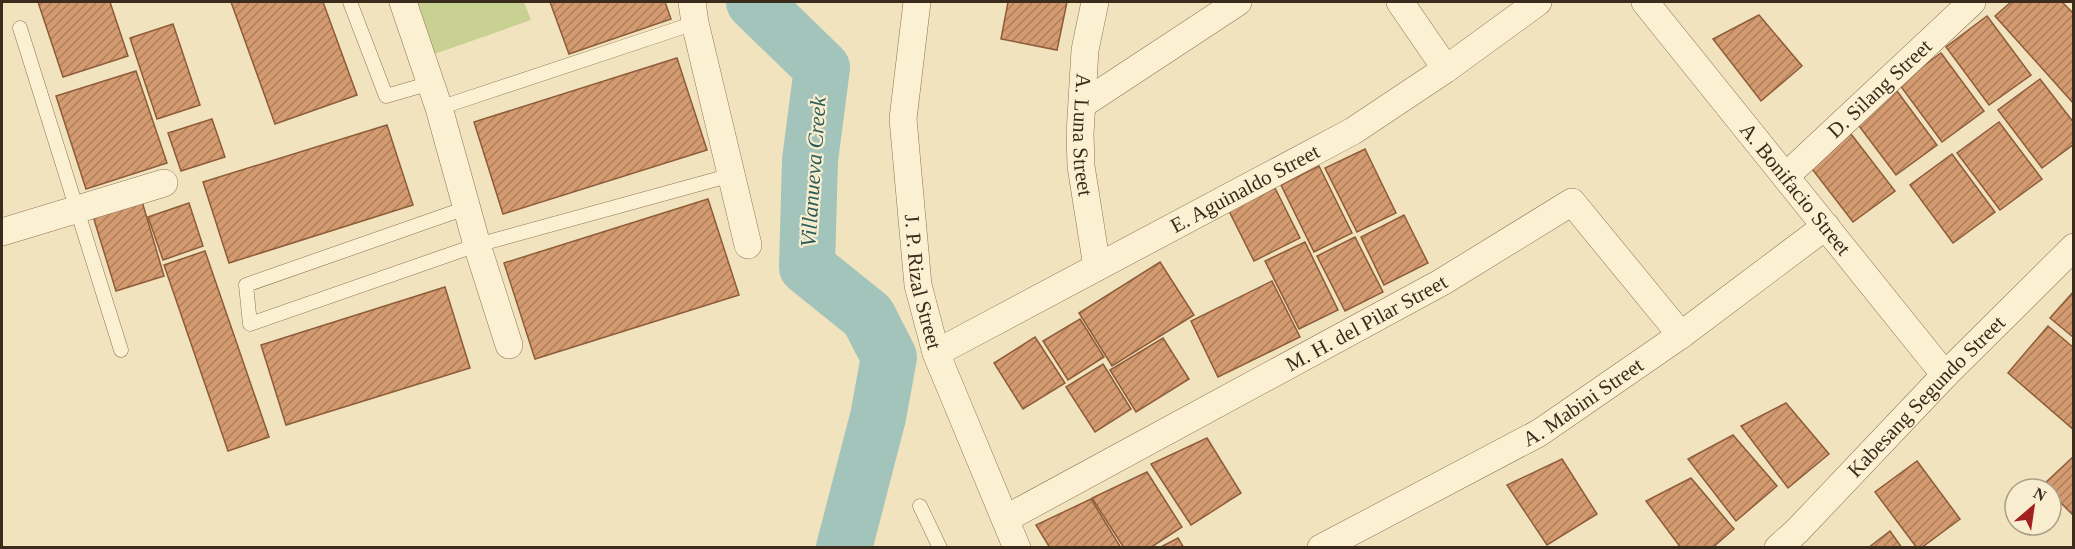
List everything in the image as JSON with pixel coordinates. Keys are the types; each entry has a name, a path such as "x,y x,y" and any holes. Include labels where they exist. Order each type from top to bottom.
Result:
{"street":[{"path":"403,2 440,108 466,208 509,345"},
{"name":"J. P. Rizal Street","path":"917,2 903,118 918,285 936,352 1017,548"},
{"name":"A. Luna Street","path":"1095,2 1085,50 1080,134 1081,166 1097,267"},
{"path":"1083,104 1238,2"},
{"path":"1400,2 1446,69"},
{"name":"E. Aguinaldo Street","path":"936,352 1353,131 1446,69 1538,2"},
{"name":"A. Bonifacio Street","path":"1645,2 1945,375"},
{"name":"D. Silang Street","path":"1786,176 1972,2"},
{"path":"694,12 748,245"},
{"path":"2,232 164,183"},
{"name":"M. H. del Pilar Street","path":"1005,519 1442,282 1572,202 1681,335"},
{"name":"A. Mabini Street","path":"1322,548 1539,433 1681,335 1826,226"},
{"name":"Kabesang Segundo Street","path":"1778,548 1797,531 1945,375 2073,247"}],"lane":[{"path":"350,2 386,96 431,82"},
{"path":"440,108 694,12"},
{"path":"20,28 121,350"},
{"path":"466,208 246,285 250,324 477,245 732,175"},
{"path":"920,506 940,548"}],"green space":[{"path":"406,2 524,2 531,20 426,57"}],"building":[{"path":"38,2 110,2 128,56 63,77"},
{"path":"231,2 323,2 357,95 275,124"},
{"path":"550,2 665,2 671,19 569,54"},
{"path":"1008,2 1067,2 1057,50 1001,39"},
{"path":"2011,2 2062,2 2074,14 2074,104 1995,16"},
{"path":"1759,15 1802,66 1761,101 1713,39"},
{"path":"1987,16 2031,75 1989,105 1946,47"},
{"path":"173,24 200,105 157,119 130,38"},
{"path":"1941,53 1984,111 1942,142 1899,84"},
{"path":"677,58 707,150 503,214 474,122"},
{"path":"136,71 167,163 86,189 56,96"},
{"path":"2040,79 2074,123 2074,144 2042,168 1998,110"},
{"path":"1894,87 1937,145 1896,175 1853,118"},
{"path":"212,119 225,157 181,171 168,133"},
{"path":"1999,122 2042,179 2000,210 1957,153"},
{"path":"387,125 413,205 229,263 203,182"},
{"path":"1851,134 1895,191 1853,222 1809,165"},
{"path":"1365,149 1396,213 1357,232 1325,168"},
{"path":"1952,154 1995,212 1953,243 1910,185"},
{"path":"1319,166 1352,233 1314,252 1281,185"},
{"path":"1275,188 1300,238 1254,261 1229,211"},
{"path":"141,198 164,276 116,291 92,213"},
{"path":"708,199 739,295 535,359 504,263"},
{"path":"189,203 203,246 163,260 148,217"},
{"path":"1404,215 1428,263 1384,285 1361,237"},
{"path":"1355,237 1383,292 1345,311 1317,256"},
{"path":"1305,242 1338,310 1299,329 1265,261"},
{"path":"205,251 269,437 228,451 164,265"},
{"path":"1160,262 1194,315 1112,366 1079,313"},
{"path":"1272,281 1300,337 1218,377 1191,321"},
{"path":"445,287 470,368 286,425 261,345"},
{"path":"2074,291 2074,338 2050,318"},
{"path":"1080,319 1104,357 1068,380 1043,341"},
{"path":"2048,326 2074,348 2074,430 2008,373"},
{"path":"1035,337 1065,383 1023,409 994,363"},
{"path":"1163,338 1189,379 1136,412 1110,370"},
{"path":"1103,364 1131,409 1095,432 1066,387"},
{"path":"1786,403 1829,454 1788,488 1741,426"},
{"path":"1733,435 1777,486 1736,521 1688,459"},
{"path":"1207,438 1241,493 1191,525 1151,464"},
{"path":"2074,456 2074,516 2063,505 2063,477 2052,477"},
{"path":"1562,459 1597,514 1547,545 1507,485"},
{"path":"1917,461 1960,519 1921,548 1917,548 1875,492"},
{"path":"1147,472 1182,527 1150,548 1124,548 1092,498"},
{"path":"1691,478 1734,529 1712,548 1681,548 1646,501"},
{"path":"1091,499 1121,548 1050,548 1036,525"},
{"path":"1890,531 1902,548 1868,548"},
{"path":"1178,538 1184,548 1159,548"}],"waterway":[{"name":"Villanueva Creek","path":"754,2 822,68 810,160 807,267 868,316 889,357 878,417 844,548"}]}
